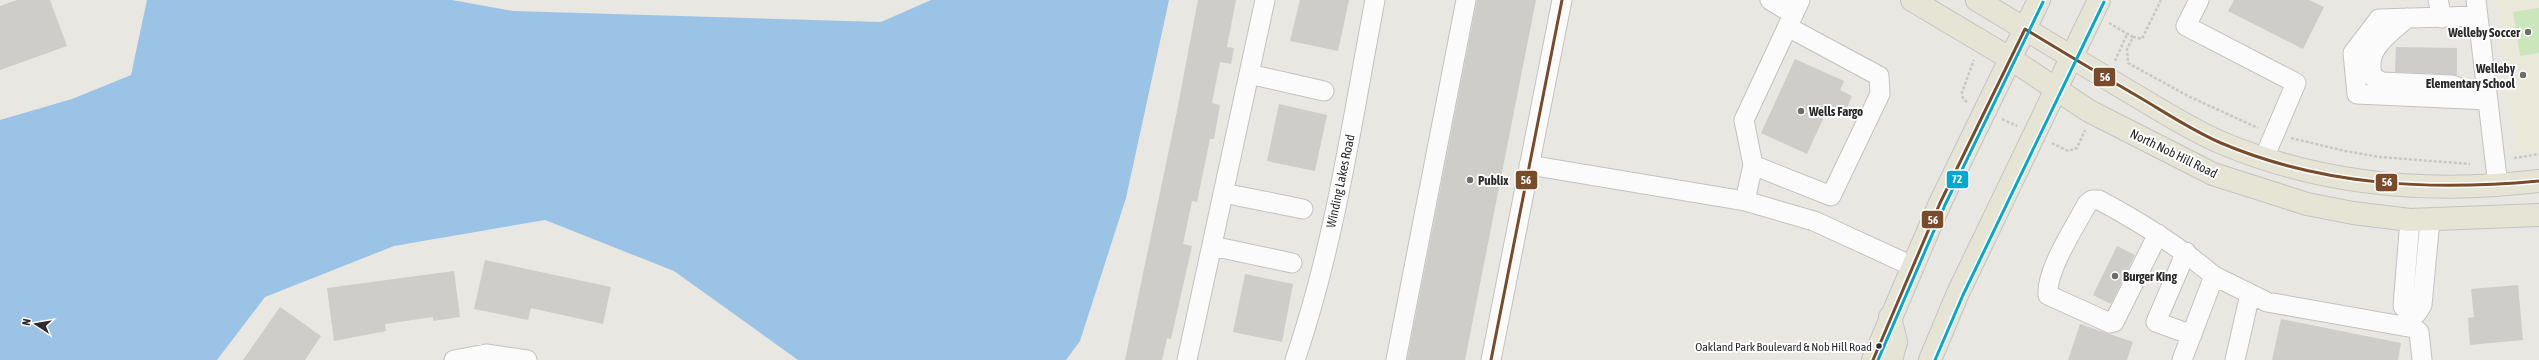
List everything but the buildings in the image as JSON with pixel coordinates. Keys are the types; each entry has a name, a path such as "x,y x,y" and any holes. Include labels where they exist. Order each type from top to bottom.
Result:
{"main road":[{"name":"North Nob Hill Road","path":"1912,0 2011,59 2089,111 2213,174 2307,204 2353,213 2420,220 2539,215"},
{"path":"1977,0 2171,116 2215,140 2264,158 2314,172 2363,182 2414,186 2498,186 2539,181"},
{"path":"1873,360 1912,266 2039,0"},
{"path":"1930,360 1958,293 2070,56 2099,0"},
{"path":"1890,317 1896,342 1891,360"}],"street":[{"path":"1187,360 1265,0"},
{"name":"Winding Lakes Road","path":"1295,360 1310,316 1342,177 1374,0"},
{"path":"1396,360 1466,0"},
{"path":"1491,360 1562,0"},
{"path":"1753,165 1831,196 1880,94 1879,76 1794,14 1770,0"},
{"path":"2199,0 2186,26 2296,84 2264,158"},
{"path":"2488,100 2357,94 2353,53 2379,19 2407,18 2440,9 2477,8 2496,163 2498,186"},
{"path":"1745,201 1753,165 1744,120 1794,14"},
{"path":"1249,74 1324,91"},
{"path":"1529,165 1745,201 1814,221 1912,266"},
{"path":"1224,193 1303,209"},
{"path":"2158,234 2114,322 2110,323 2048,295 2048,286 2063,248 2087,204 2092,200 2099,200 2158,234 2186,252 2214,276 2267,302 2410,321"},
{"path":"2420,220 2403,306 2410,321 2419,332 2422,360"},
{"path":"1212,246 1292,263"},
{"path":"2186,252 2156,322 2192,335"},
{"path":"2182,360 2214,276"},
{"path":"2235,360 2250,294"},
{"path":"454,360 486,357 527,360"}],"path":[{"path":"2127,34 2133,38 2142,39 2161,0"},
{"path":"2133,38 2126,55 2128,63 2188,96 2243,122 2275,134 2345,151 2380,157 2419,161 2451,162 2479,166 2539,154"}],"shaded area":[{"name":"Welleby Elementary School","path":"2496,0 2539,0 2539,151 2517,154"}],"green space":[{"name":"Welleby Soccer","path":"2539,8 2539,53 2520,56 2513,12"}],"water":[{"path":"147,0 452,0 513,11 881,22 931,0 1169,0 1126,198 1080,341 1066,360 798,360 674,271 545,220 394,246 265,297 217,360 0,360 0,120 72,99 131,75"}],"transit line":[{"name":"56","path":"1491,360 1562,0"},
{"name":"72","path":"1878,360 1945,205 2043,2"},
{"name":"72","path":"1935,360 1963,295 2104,2"},
{"name":"56","path":"1873,360 1940,203 2025,29 2190,127 2221,143 2259,157 2338,177 2377,182 2418,185 2458,185 2539,181"}],"place":[{"name":"Welleby Soccer","path":"2528,32"},
{"name":"Welleby Elementary School","path":"2523,75"},
{"name":"Wells Fargo","path":"1801,111"},
{"name":"Publix","path":"1470,180"},
{"name":"Burger King","path":"2115,276"},
{"name":"Oakland Park Boulevard & Nob Hill Road","path":"1879,346"}]}
